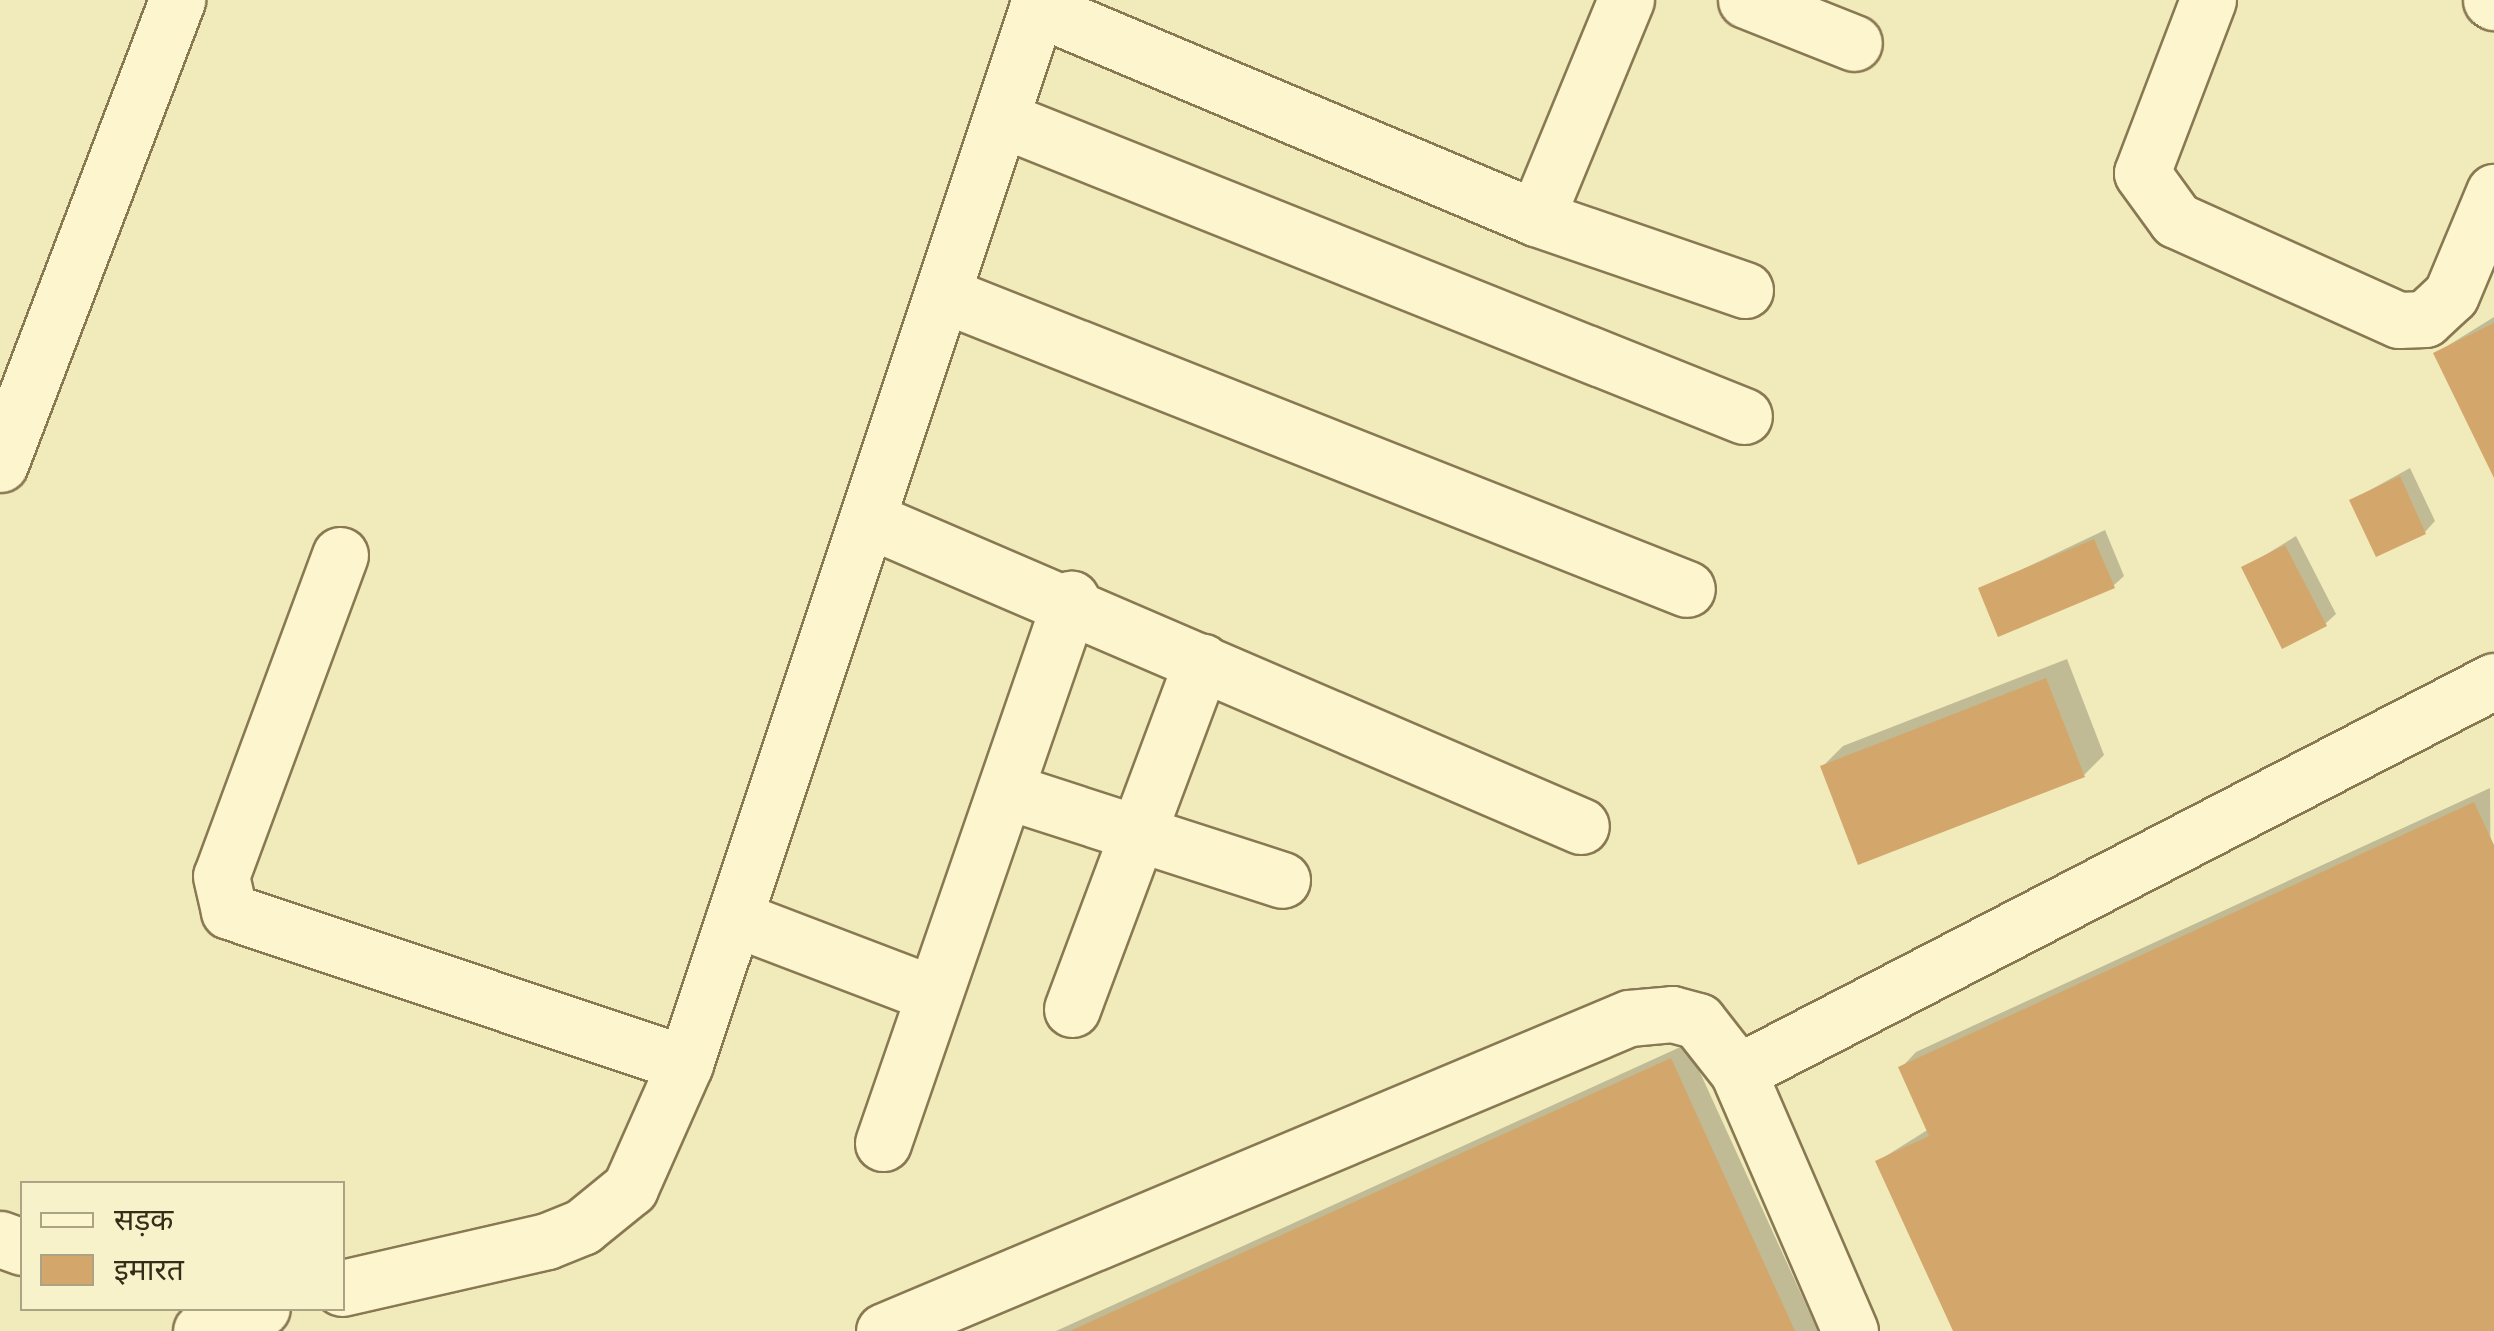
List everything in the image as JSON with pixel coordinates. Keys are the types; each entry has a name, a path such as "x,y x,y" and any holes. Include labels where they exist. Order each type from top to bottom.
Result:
{"street":[{"path":"0,464 177,0"},
{"path":"1536,218 1626,0"},
{"path":"1746,0 1854,43"},
{"path":"2208,0 2142,173 2176,220 2399,320 2426,318 2450,294 2494,192"},
{"path":"345,1287 582,1228 630,1188 685,1064 1039,4 1536,218 1745,290"},
{"path":"1001,119 1744,416"},
{"path":"942,294 1687,590"},
{"path":"867,519 1070,600 1202,662 1581,826"},
{"path":"340,554 221,876 229,911 685,1064"},
{"path":"883,1143 930,993 1007,791 1070,600"},
{"path":"1072,1009 1132,834 1202,662"},
{"path":"1738,1072 2494,681"},
{"path":"1007,791 1282,880"},
{"path":"734,918 930,993"},
{"path":"884,1331 1630,1018 1698,1021 1738,1072 1850,1331"}],"building":[{"path":"2494,323 2494,478 2433,353"},
{"path":"2400,476 2426,534 2376,557 2349,500"},
{"path":"2094,539 2115,588 1998,637 1978,588"},
{"path":"2285,545 2327,626 2282,649 2241,567"},
{"path":"2046,678 2085,777 1858,865 1820,766"},
{"path":"2474,802 2494,845 2494,1331 1953,1331 1875,1161 1929,1136 1898,1067"},
{"path":"1671,1058 1795,1331 1070,1331"}]}
